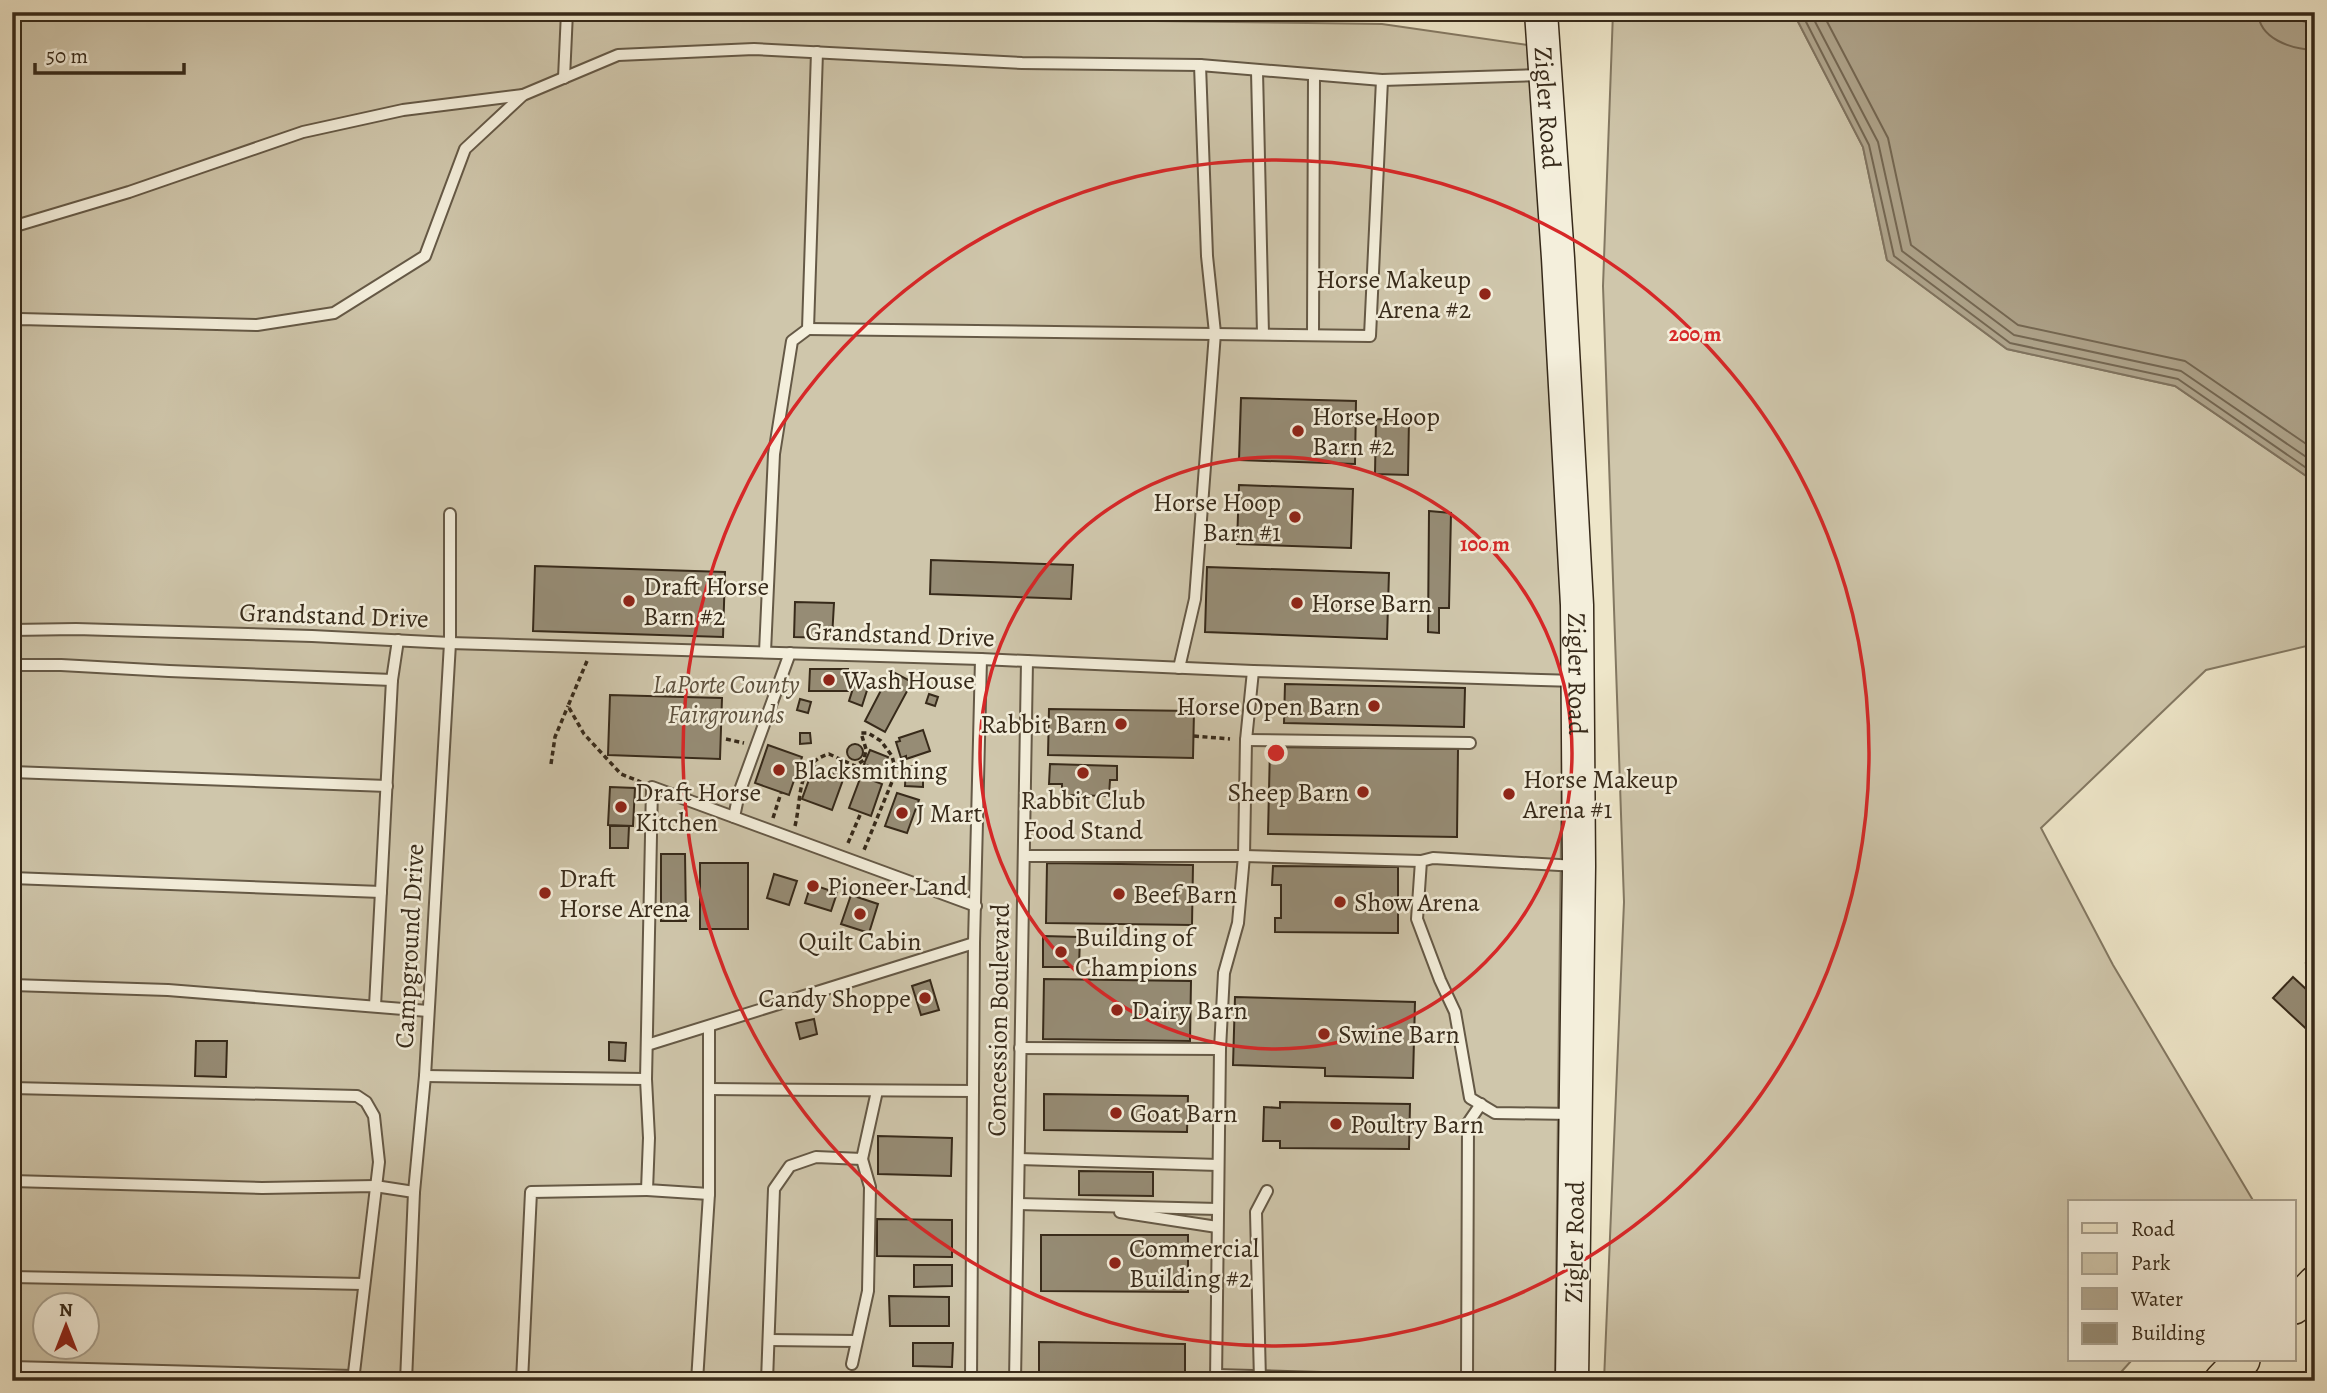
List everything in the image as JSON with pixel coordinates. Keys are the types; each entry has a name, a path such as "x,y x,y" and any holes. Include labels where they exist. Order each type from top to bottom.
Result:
{"main road":[{"path":"2296,1304 2315,1284"},
{"path":"2222,1381 2240,1362"}],"street":[{"name":"Zigler Road","path":"1541,12 1576,577 1579,866 1572,1381"}],"lane":[{"path":"564,78 567,12"},
{"path":"12,227 129,192 303,132 403,110 523,95 618,55 754,49 1022,63 1200,65 1382,80 1544,75"},
{"path":"808,329 817,52"},
{"path":"1178,667 1195,599 1215,333 1207,256 1200,65"},
{"path":"1257,71 1263,334"},
{"path":"1313,335 1314,75"},
{"path":"765,652 775,453 792,341 808,329 1370,336 1382,80"},
{"path":"12,325 20,319 257,325 334,313 425,256 465,149 523,95"},
{"name":"Campground Drive","path":"406,1381 414,1192 425,1076 450,643 450,514"},
{"name":"Grandstand Drive","path":"12,630 103,630 594,646 1576,681"},
{"path":"375,1006 392,680 398,640"},
{"path":"734,817 739,793 790,653"},
{"path":"971,1381 974,943 981,659"},
{"name":"Concession Boulevard","path":"1015,1381 1027,661"},
{"path":"12,665 61,664 392,680"},
{"path":"1253,671 1247,740 1244,856 1238,923 1224,973 1220,1049 1216,1378 1427,1381"},
{"path":"1247,740 1470,743"},
{"path":"12,772 387,786"},
{"path":"648,1190 646,1079 652,787 976,906"},
{"path":"1024,856 1244,856 1421,861 1433,858 1579,866"},
{"path":"1421,861 1417,919 1455,1012 1470,1098 1495,1113 1575,1114"},
{"path":"12,878 381,892"},
{"path":"647,1045 974,943"},
{"path":"12,985 168,990 428,1011"},
{"path":"697,1381 709,1194 709,1027"},
{"path":"1020,1048 1220,1049"},
{"path":"425,1076 646,1079"},
{"path":"12,1088 357,1096 366,1102 374,1116 379,1162 353,1379 12,1367"},
{"path":"709,1089 973,1091"},
{"path":"852,1364 868,1291 870,1187 862,1159 877,1091"},
{"path":"1467,1381 1468,1124 1481,1104"},
{"path":"767,1381 774,1189 790,1166 816,1157 862,1159"},
{"path":"1019,1159 1218,1165"},
{"path":"12,1181 262,1188 375,1186 414,1192"},
{"path":"522,1381 531,1192 648,1190 709,1194"},
{"path":"1260,1379 1256,1212 1266,1191"},
{"path":"1018,1204 1218,1209"},
{"path":"1079,1206 1217,1227"},
{"path":"12,1277 363,1284"},
{"path":"769,1340 856,1341"}],"path":[{"path":"551,764 555,737 594,646"},
{"path":"568,706 584,734 621,774 652,787"},
{"path":"724,716 766,720"},
{"path":"792,838 800,805 802,777 816,758 829,754 855,766 864,760 866,749 861,733 868,733 881,741 892,756 896,772 859,864"},
{"path":"1194,736 1247,740"},
{"path":"769,831 781,793"},
{"path":"842,858 860,815"}],"green space":[{"name":"LaPorte County Fairgrounds","path":"12,12 459,12 1382,24 1528,45 1546,260 1563,656 1555,1381 12,1381"},
{"path":"1613,12 1793,12 1863,147 1887,260 2007,349 2175,386 2315,482 2315,644 2206,670 2041,828 2113,965 2253,1200 2068,1200 2068,1362 2130,1362 2113,1381 1604,1381 1624,902 1603,286"},
{"path":"2274,12 2315,12 2315,25"}],"water":[{"path":"1793,12 2274,12 2315,25 2315,482 2175,386 2007,349 1887,260 1863,147"}],"building":[{"name":"Horse Hoop Barn #2","path":"1241,398 1356,401 1355,464 1239,460"},
{"path":"1376,419 1409,420 1408,475 1375,474"},
{"name":"Horse Hoop Barn #1","path":"1239,485 1353,489 1351,548 1237,544"},
{"path":"1429,511 1451,513 1449,608 1439,608 1439,633 1428,632"},
{"path":"931,560 1073,565 1071,599 930,594"},
{"name":"Draft Horse Barn #2","path":"535,566 725,572 723,637 533,631"},
{"name":"Horse Barn","path":"1207,567 1389,573 1387,639 1205,632"},
{"path":"795,602 834,603 832,638 794,637"},
{"name":"Wash House","path":"810,669 848,669 848,691 809,691"},
{"path":"891,671 912,682 885,732 865,721"},
{"path":"856,679 869,684 862,706 849,701"},
{"name":"Horse Open Barn","path":"1285,684 1465,688 1464,727 1284,723"},
{"path":"929,694 938,697 935,706 926,703"},
{"path":"610,695 722,698 720,759 608,755"},
{"path":"800,699 811,702 808,713 797,710"},
{"name":"Rabbit Barn","path":"1049,709 1194,711 1193,758 1048,755"},
{"path":"923,730 930,751 906,759 906,756 901,758 896,742 900,741 899,738"},
{"path":"800,733 810,733 811,743 800,744"},
{"path":"852,744 858,744 863,752 861,758 852,760 847,755 847,749"},
{"name":"Blacksmithing","path":"768,745 802,757 789,795 755,783"},
{"name":"Sheep Barn","path":"1270,747 1458,749 1457,837 1268,834"},
{"path":"870,750 888,757 882,772 864,764"},
{"name":"Rabbit Club Food Stand","path":"1050,764 1117,766 1117,780 1110,780 1109,796 1062,795 1062,784 1049,784"},
{"path":"814,766 844,777 832,810 802,799"},
{"path":"906,766 923,767 923,787 905,786"},
{"path":"861,776 882,784 871,816 849,808"},
{"name":"Draft Horse Kitchen","path":"610,787 635,788 633,826 608,825"},
{"name":"J Mart","path":"897,793 919,800 907,833 885,826"},
{"path":"610,826 629,826 628,848 610,848"},
{"path":"661,854 685,854 686,921 661,921"},
{"path":"700,863 748,863 748,929 700,929"},
{"name":"Beef Barn","path":"1047,863 1193,865 1192,925 1046,923"},
{"name":"Show Arena","path":"1273,866 1398,867 1398,933 1275,932 1275,918 1281,918 1281,885 1272,885"},
{"path":"774,874 797,881 789,905 767,898"},
{"path":"811,884 837,893 831,911 805,903"},
{"name":"Quilt Cabin","path":"851,895 878,904 869,933 841,924"},
{"name":"Building of Champions","path":"1043,936 1080,937 1079,967 1043,967"},
{"path":"2315,953 2315,971 2306,963"},
{"path":"2293,977 2306,989 2315,980 2315,1037 2273,998"},
{"name":"Dairy Barn","path":"1044,979 1191,981 1190,1041 1043,1039"},
{"name":"Candy Shoppe","path":"930,980 939,1010 921,1015 912,986"},
{"name":"Swine Barn","path":"1235,997 1415,1002 1413,1078 1325,1076 1325,1068 1233,1065"},
{"path":"814,1019 817,1034 800,1039 796,1023"},
{"path":"196,1041 227,1041 226,1077 195,1076"},
{"path":"609,1042 626,1043 625,1061 609,1060"},
{"name":"Goat Barn","path":"1044,1094 1188,1096 1187,1132 1044,1130"},
{"name":"Poultry Barn","path":"1280,1102 1410,1104 1409,1149 1280,1148 1280,1141 1263,1141 1264,1107 1280,1108"},
{"path":"878,1136 952,1138 951,1176 878,1174"},
{"path":"1079,1171 1153,1172 1153,1196 1079,1195"},
{"path":"877,1219 952,1220 952,1257 877,1256"},
{"name":"Commercial Building #2","path":"1041,1235 1188,1235 1188,1292 1041,1291"},
{"path":"914,1265 952,1265 952,1286 914,1287"},
{"path":"889,1296 949,1297 949,1326 890,1326"},
{"path":"1039,1342 1185,1344 1185,1381 1039,1381"},
{"path":"913,1343 953,1343 952,1367 913,1366"}],"place":[{"name":"Horse Makeup Arena #2","path":"1485,294"},
{"name":"Horse Hoop Barn #2","path":"1298,431"},
{"name":"Horse Hoop Barn #1","path":"1295,517"},
{"name":"Draft Horse Barn #2","path":"629,601"},
{"name":"Horse Barn","path":"1297,603"},
{"name":"Wash House","path":"829,680"},
{"name":"Horse Open Barn","path":"1374,706"},
{"name":"Rabbit Barn","path":"1121,724"},
{"name":"Blacksmithing","path":"779,770"},
{"name":"Rabbit Club Food Stand","path":"1083,773"},
{"name":"Sheep Barn","path":"1363,792"},
{"name":"Horse Makeup Arena #1","path":"1509,794"},
{"name":"Draft Horse Kitchen","path":"621,807"},
{"name":"J Mart","path":"902,813"},
{"name":"Pioneer Land","path":"813,886"},
{"name":"Draft Horse Arena","path":"545,893"},
{"name":"Beef Barn","path":"1119,894"},
{"name":"Show Arena","path":"1340,902"},
{"name":"Quilt Cabin","path":"860,914"},
{"name":"Building of Champions","path":"1061,952"},
{"name":"Candy Shoppe","path":"925,998"},
{"name":"Dairy Barn","path":"1117,1010"},
{"name":"Swine Barn","path":"1324,1034"},
{"name":"Goat Barn","path":"1116,1113"},
{"name":"Poultry Barn","path":"1336,1124"},
{"name":"Commercial Building #2","path":"1115,1263"}]}
